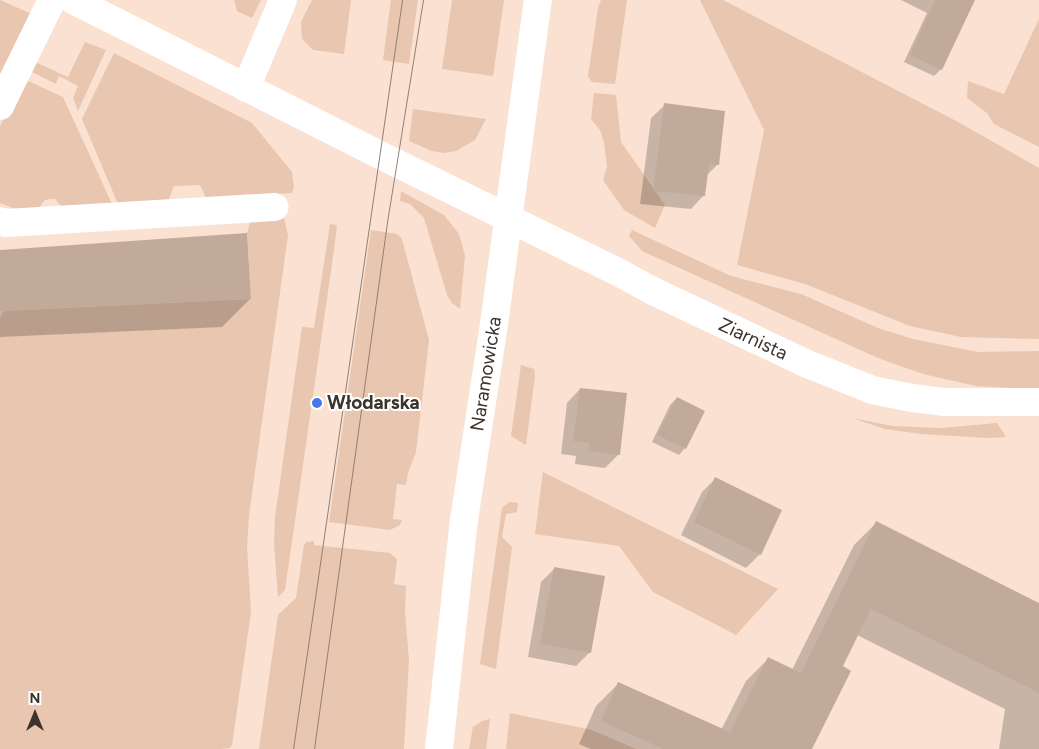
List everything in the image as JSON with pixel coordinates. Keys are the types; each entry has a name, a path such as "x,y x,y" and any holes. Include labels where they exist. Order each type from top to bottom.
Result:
{"street":[{"path":"0,106 52,0"},
{"path":"73,0 508,218"},
{"path":"246,88 283,0"},
{"name":"Naramowicka","path":"439,749 464,520 494,324 538,0"},
{"path":"0,221 34,221 274,207"},
{"name":"Ziarnista","path":"508,218 726,326 805,363 872,390 944,402 1027,402"}],"shaded area":[{"path":"0,0 34,15 0,84"},
{"path":"234,0 261,0 252,18 237,11"},
{"path":"312,0 351,0 344,54 313,50 302,39 301,22"},
{"path":"391,0 418,0 409,64 383,60"},
{"path":"452,0 504,0 493,76 442,69"},
{"path":"601,0 627,0 615,84 592,82 588,77 598,8"},
{"path":"700,0 723,0 958,122 1039,168 1039,339 961,337 910,326 805,284 737,265 764,130"},
{"path":"1039,19 1039,147 994,124 987,113 967,98 968,81 1004,94"},
{"path":"85,42 106,50 78,111 73,98 78,86 59,76 56,84 28,70 33,61 68,77"},
{"path":"114,53 252,123 292,172 294,188 292,193 206,198 200,185 174,186 168,201 118,204 82,119"},
{"path":"24,79 63,97 112,204 62,207 55,199 50,199 45,200 38,209 18,210 0,203 0,126"},
{"path":"594,93 616,95 621,142 665,205 655,228 624,210 603,180 607,167 604,142 600,130 591,119"},
{"path":"413,109 486,119 475,140 456,151 444,153 432,151 409,141"},
{"path":"401,191 444,215 459,234 465,256 460,309 452,303 447,295 424,218 410,204 400,201"},
{"path":"279,216 284,218 288,235 249,515 247,546 251,612 232,745 230,748 221,749 0,749 0,318 3,311 251,299 247,233 251,220"},
{"path":"330,224 337,225 334,250 285,590 278,597 274,544 275,517 302,327 314,328"},
{"path":"371,230 397,234 402,239 429,340 416,452 408,473 406,485 397,484 393,519 402,520 400,525 390,530 329,522"},
{"path":"632,230 731,276 801,294 878,328 913,339 978,352 1039,351 1039,388 976,386 923,374 878,358 642,251 629,236"},
{"path":"521,365 534,369 535,376 526,445 511,436"},
{"path":"852,418 893,426 941,428 997,423 1006,437 988,438 921,434 885,429"},
{"path":"543,472 778,589 736,635 653,592 619,546 535,534"},
{"path":"509,502 518,503 517,512 506,514 502,537 512,547 496,669 480,664 502,508"},
{"path":"314,541 314,545 390,553 397,559 394,584 406,586 405,612 409,660 404,749 259,749 278,615 296,598 304,545 306,542"},
{"path":"510,713 592,730 636,749 506,749"},
{"path":"490,719 486,749 469,749 473,727 482,721"}],"building":[{"path":"935,0 975,0 942,70 910,55"},
{"path":"664,103 725,111 719,165 709,164 705,196 653,191"},
{"path":"247,233 251,299 0,311 0,250"},
{"path":"580,388 627,393 620,455 588,451 589,443 573,441"},
{"path":"677,397 705,411 686,449 657,435"},
{"path":"715,477 782,510 761,555 694,522"},
{"path":"876,521 1039,603 1039,693 871,609 843,666 851,671 812,749 663,749 601,721 618,682 730,732 768,657 801,673"},
{"path":"554,567 605,576 591,653 540,644"}],"tram line":[{"path":"293,749 402,0"},
{"path":"314,749 387,222 423,0"}],"place":[{"name":"Włodarska","path":"317,403"}]}
